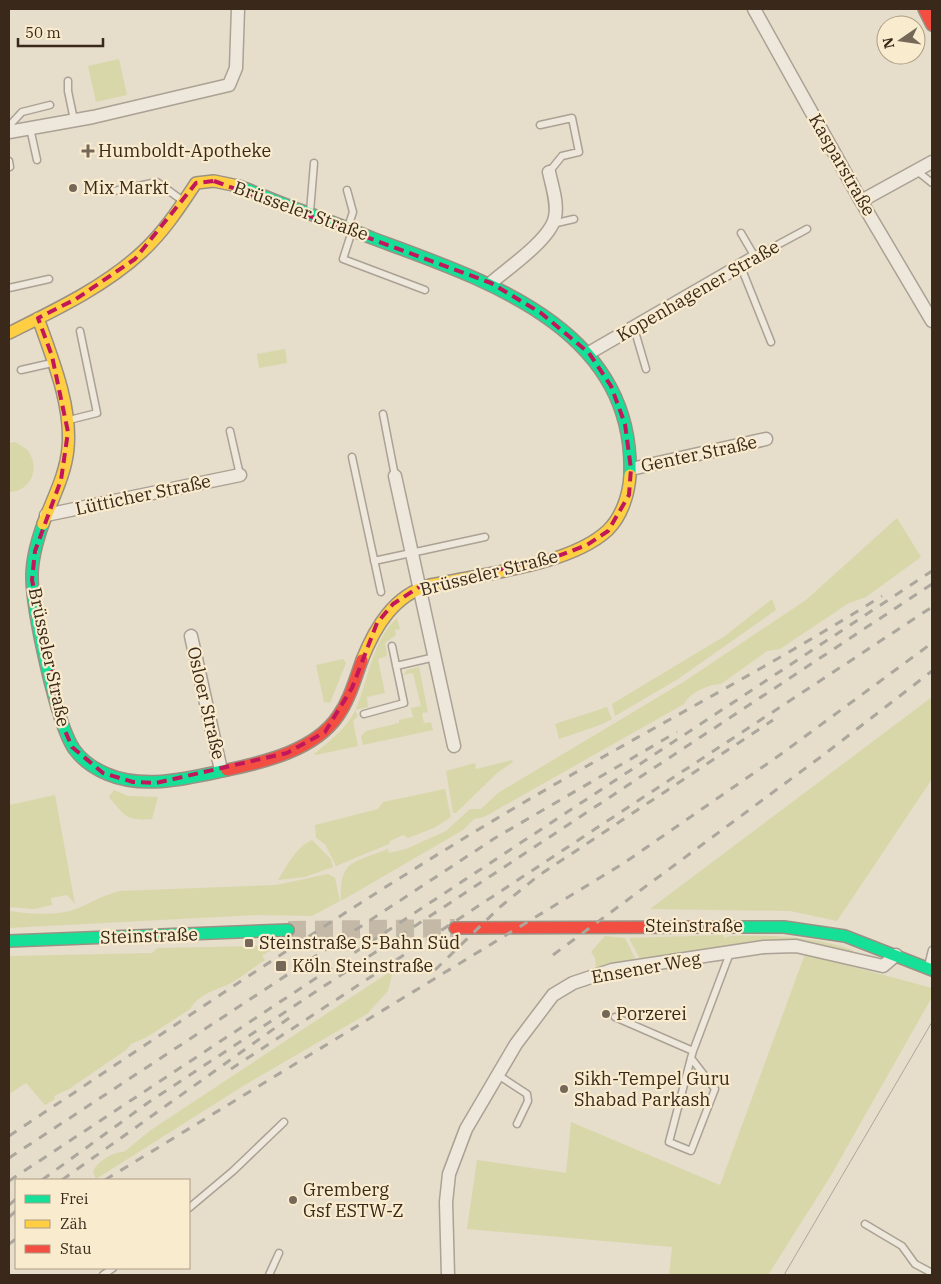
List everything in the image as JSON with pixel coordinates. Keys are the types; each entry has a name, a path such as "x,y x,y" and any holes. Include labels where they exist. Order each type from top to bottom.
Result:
{"street":[{"path":"9,132 74,120 229,85 236,68 238,9"},
{"name":"Kasparstraße","path":"754,9 861,202 932,321"},
{"path":"924,9 932,24"},
{"path":"861,202 932,162"},
{"path":"491,283 550,230 556,203 549,172"},
{"name":"Brüsseler Straße","path":"38,318 53,363 68,432 66,457 61,480 46,516 35,551 32,580 63,726 72,747 103,773 133,782 156,783 258,763 307,744 325,732 339,713 352,688 364,652 377,624 393,604 419,587 553,558 587,545 608,531 629,495 631,469 625,424 620,407 611,386 589,353 541,313 491,283 240,188 214,181 196,183 184,202"},
{"path":"9,332 76,300 135,259 184,202"},
{"name":"Kopenhagener Straße","path":"589,353 755,258"},
{"name":"Genter Straße","path":"631,469 766,439"},
{"name":"Lütticher Straße","path":"46,516 240,475"},
{"path":"395,476 454,746"},
{"name":"Osloer Straße","path":"191,636 221,770"},
{"name":"Steinstraße","path":"455,928 784,927 845,936 931,969"},
{"name":"Steinstraße","path":"9,941 288,930"},
{"name":"Ensener Weg","path":"448,1275 446,1202 449,1174 466,1129 498,1074 546,1002 553,995 573,983 612,970 764,946 796,946 883,966 896,955"}],"lane":[{"path":"68,81 68,92 74,120"},
{"path":"9,126 22,112 50,105"},
{"path":"540,125 572,118 579,152 562,156 549,172"},
{"path":"30,128 37,160"},
{"path":"309,214 314,163"},
{"path":"918,171 932,183"},
{"path":"114,191 157,182 184,202"},
{"path":"347,190 354,212 343,259 426,290"},
{"path":"552,224 574,219"},
{"name":"Kopenhagener Straße","path":"755,258 807,229"},
{"path":"741,234 755,258"},
{"path":"741,267 771,342"},
{"path":"9,288 49,279"},
{"path":"634,328 640,341 646,370"},
{"path":"66,421 97,413 80,331"},
{"path":"21,370 53,363"},
{"path":"383,414 395,476"},
{"path":"230,431 240,475"},
{"path":"352,457 381,592"},
{"path":"374,561 484,537"},
{"path":"364,714 404,703 392,646"},
{"path":"396,666 435,657"},
{"path":"931,969 932,950"},
{"path":"691,1058 715,1088 691,1151 669,1142 691,1058 693,1051 730,952"},
{"path":"615,1017 693,1051"},
{"path":"498,1074 527,1094 528,1101 517,1124"},
{"path":"190,1207 233,1171 284,1122"},
{"path":"865,1224 902,1246 916,1264 932,1273"},
{"path":"269,1275 279,1254"}],"highlighted area":[{"path":"214,181 491,283 541,313 589,353 611,386 625,424 631,469 629,495 608,531 587,545 553,558 419,587 393,604 377,623 352,688 325,732 287,753 156,783 133,782 103,773 72,747 63,726 32,580 35,551 61,480 68,432 52,356 38,318 76,299 135,259 196,183"}],"green space":[{"path":"119,59 127,95 96,102 88,66"},
{"path":"285,349 287,363 259,368 257,354"},
{"path":"15,442 28,451 32,458 33,472 28,484 16,491 9,492 9,443"},
{"path":"897,518 921,557 866,597 849,603 780,649 767,651 721,684 700,690 690,696 684,704 484,817 474,819 463,830 341,901 343,877 351,864 388,849 389,853 406,849 446,831 470,809 481,809 498,793 685,681 806,600"},
{"path":"772,599 776,610 678,679 615,716 612,704 725,636"},
{"path":"397,618 400,629 395,630 396,635 385,643 387,656 378,659 385,693 367,697 368,707 356,710 377,648 382,637"},
{"path":"343,659 346,663 330,703 324,702 316,665"},
{"path":"419,667 428,712 422,713 424,723 431,722 433,730 363,745 361,736 366,731 399,723 399,720 413,717 411,708 421,706 413,673 403,675 407,670"},
{"path":"932,697 932,779 837,921 790,911 650,909"},
{"path":"607,707 612,719 559,739 555,724"},
{"path":"355,710 358,716 353,721 358,746 314,754 343,728"},
{"path":"512,760 513,762 497,773 456,813 453,813 446,771 475,763 476,769"},
{"path":"445,789 451,817 434,828 408,838 403,835 390,841 389,844 336,866 325,844 316,838 315,825 378,809 383,802"},
{"path":"114,790 128,796 158,797 152,819 131,818 123,813 109,797"},
{"path":"55,795 75,904 67,895 51,898 52,905 34,909 9,907 9,805"},
{"path":"312,840 331,859 333,867 305,877 278,880 288,863 301,847"},
{"path":"328,874 335,878 340,901 312,916 256,915 9,928 9,911 42,914 60,913 76,909 120,891 276,885"},
{"path":"723,935 724,938 730,936 792,937 838,945 853,950 852,954 824,947 642,963 629,938"},
{"path":"605,936 625,938 638,964 596,968 595,958 591,952"},
{"path":"275,942 281,943 262,956 265,960 235,981 201,997 190,1009 147,1037 131,1044 126,1050 69,1089 54,1096 55,1099 45,1105 26,1083 9,1094 9,956 152,953 157,948 260,946"},
{"path":"805,954 932,988 932,997 830,1177 768,1275 669,1275 672,1247 467,1229 477,1160 566,1173 571,1122 720,1185"},
{"path":"388,973 392,974 388,991 367,1014 243,1086 96,1179 93,1172 106,1158 115,1153 124,1152 151,1130"}],"tunnel":[{"path":"288,930 455,928"}],"tram line":[{"path":"784,1275 932,1022"}],"railway":[{"path":"9,1181 932,571"},
{"path":"43,1179 149,1102 932,584"},
{"path":"9,1136 383,888 557,783 790,651 882,596"},
{"path":"231,1069 932,607"},
{"path":"107,1179 624,863 777,757 932,643"},
{"path":"553,955 822,756 932,671"},
{"path":"435,970 500,907 538,876 773,720"},
{"path":"9,1158 495,838 677,732"},
{"path":"63,1179 296,1013"},
{"path":"9,1205 15,1200"},
{"path":"9,1217 15,1212"},
{"path":"9,1244 15,1240"}],"traffic: fast":[{"path":"238,186 461,272 505,292 545,317 580,346 608,381 625,424 630,475"},
{"path":"43,524 33,563 32,576 36,614 53,691 67,735 74,749 93,767 121,779 151,782 167,781 227,770"},
{"path":"706,927 784,927 845,936 932,970"},
{"path":"9,941 288,930"}],"traffic: slow":[{"path":"9,333 78,297 127,265 157,236 196,183 214,181 238,186"},
{"path":"38,318 60,382 67,415 68,432 65,467 43,524"},
{"path":"362,660 373,636 387,614 396,604 417,590 430,585 524,567 571,552 591,542 608,530 617,518 626,497 630,475"}],"traffic: jam":[{"path":"924,9 932,25"},
{"path":"227,770 288,753 316,738 328,728 346,703 362,660"},
{"path":"455,928 706,927"}],"place":[{"name":"Humboldt-Apotheke","path":"88,151"},
{"name":"Mix Markt","path":"73,188"},
{"name":"Steinstraße S-Bahn Süd","path":"249,943"},
{"name":"Köln Steinstraße","path":"281,966"},
{"name":"Porzerei","path":"606,1014"},
{"name":"Sikh-Tempel Guru Shabad Parkash","path":"564,1089"},
{"name":"Gremberg Gsf ESTW-Z","path":"293,1200"}]}
